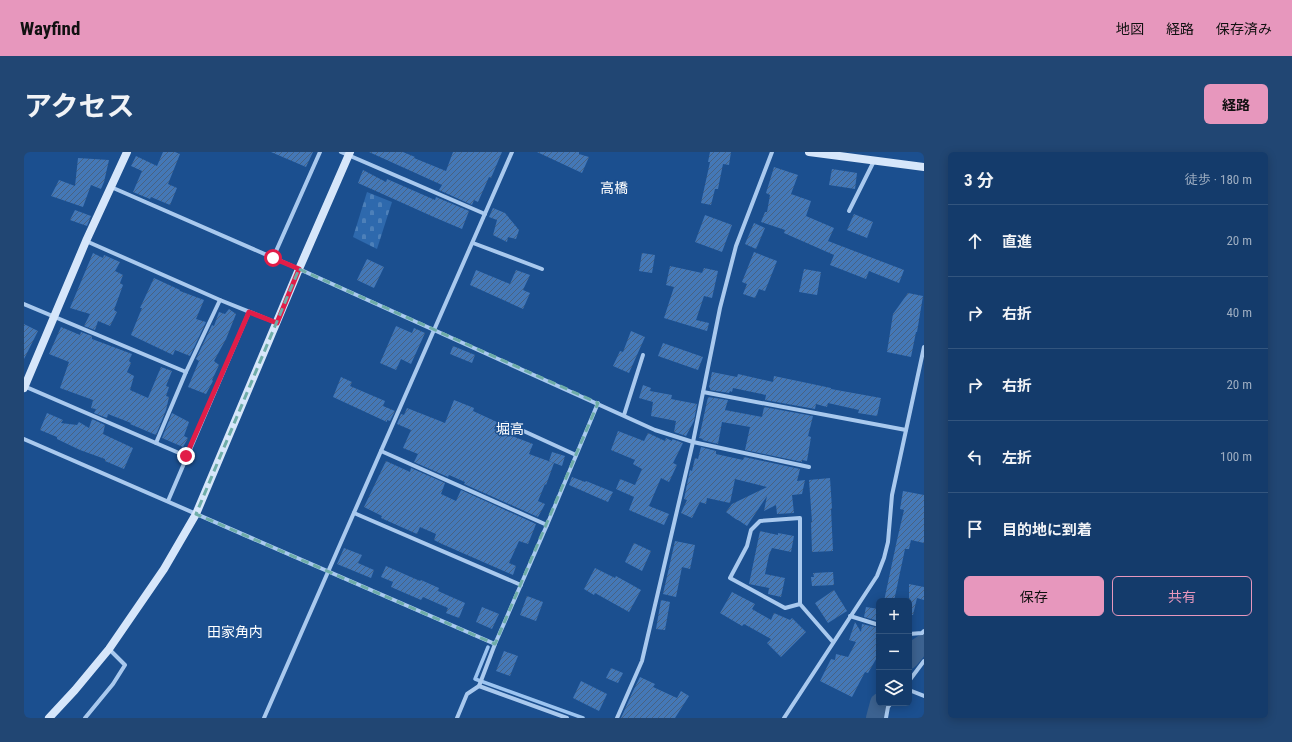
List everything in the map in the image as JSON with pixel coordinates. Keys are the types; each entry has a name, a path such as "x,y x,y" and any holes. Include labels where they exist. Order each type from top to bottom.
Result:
{"street":[{"path":"127,152 86,241 24,387 186,456"},
{"path":"273,258 320,152"},
{"path":"264,718 512,152"},
{"path":"616,718 642,661 692,442 720,308 736,246 772,152"},
{"path":"809,152 863,155 874,160 924,167"},
{"path":"49,718 75,690 109,649 164,569 196,514 347,153 485,214"},
{"path":"850,211 874,160"},
{"path":"111,187 299,269 656,430 692,442 809,467"},
{"path":"86,241 220,300 277,323"},
{"path":"473,243 542,269"},
{"path":"156,443 186,372 220,300"},
{"path":"24,304 186,372"},
{"path":"168,501 249,312"},
{"path":"784,718 877,576 884,558 888,542 892,495 924,347"},
{"path":"624,415 644,355"},
{"path":"703,392 906,430"},
{"path":"457,718 467,694 479,686 495,644 598,403"},
{"path":"506,423 576,455"},
{"path":"24,439 495,644"},
{"path":"381,451 547,525"},
{"path":"354,513 521,585"},
{"path":"800,604 785,608 730,578 747,546 750,530 760,522 800,518 800,604 833,642"},
{"path":"850,616 876,624"},
{"path":"912,634 922,633 924,631"},
{"path":"84,718 113,684 125,665 109,649"},
{"path":"912,677 924,661"},
{"path":"479,686 567,718"},
{"path":"912,691 924,696"},
{"path":"886,718 889,706"}],"highlighted area":[{"path":"299,269 598,403 495,644 196,514"}],"green space":[{"path":"367,192 392,202 377,249 353,237"}],"building":[{"path":"163,152 175,152 180,154 168,184 177,188 170,205 151,197 150,199 133,192 142,171 131,166 136,156 157,166"},
{"path":"271,152 313,152 306,167"},
{"path":"369,152 403,152 446,171 453,152 502,152 491,178 489,177 478,202 474,200 472,205 439,190 442,185"},
{"path":"537,152 579,152 579,154 589,157 582,173"},
{"path":"710,152 731,152 729,165 723,164 718,189 715,189 711,205 701,203 710,162 708,162"},
{"path":"78,158 109,160 101,189 91,185 83,207 51,196 59,180 75,186"},
{"path":"774,167 798,175 791,194 811,201 806,216 834,228 828,241 904,270 899,283 869,271 866,279 830,265 834,255 784,233 785,230 761,222 765,212 767,212 770,195 766,193"},
{"path":"832,169 857,173 855,189 829,185"},
{"path":"363,170 386,182 387,179 435,200 436,197 469,211 462,229 358,183"},
{"path":"493,208 505,213 519,230 516,239 508,237 507,242 493,235 497,220 489,217"},
{"path":"75,210 91,216 87,226 70,220"},
{"path":"854,214 873,222 867,238 847,230"},
{"path":"705,215 732,225 722,252 695,242"},
{"path":"754,223 765,228 756,249 745,244"},
{"path":"754,252 777,261 765,291 759,289 755,298 743,294 747,284 742,282"},
{"path":"93,253 103,258 104,255 120,262 115,271 123,275 120,283 123,285 114,310 117,312 110,326 98,321 95,330 84,326 90,314 70,308"},
{"path":"642,253 655,255 652,273 639,271"},
{"path":"367,259 384,267 374,288 357,280"},
{"path":"670,266 702,273 704,268 718,271 712,298 704,296 696,320 709,323 707,331 664,318 674,287 666,285"},
{"path":"804,269 821,272 817,295 799,292"},
{"path":"476,270 510,284 516,270 530,275 523,290 530,293 523,309 470,285"},
{"path":"154,278 180,291 204,300 196,319 206,322 190,356 175,350 173,355 131,335 142,308 140,308"},
{"path":"908,293 923,296 911,357 887,352 893,314"},
{"path":"229,309 236,314 226,339 214,361 219,365 212,380 213,381 206,394 188,387 199,361 196,359 212,325 214,326 219,312 225,314"},
{"path":"24,324 38,331 24,359"},
{"path":"396,326 412,333 414,328 425,333 411,364 401,359 396,370 380,363"},
{"path":"61,327 80,335 81,332 92,336 92,339 132,354 129,361 131,363 127,372 134,376 130,390 148,398 161,367 172,371 166,386 169,387 166,396 169,397 166,410 156,435 108,414 107,418 94,413 96,409 91,408 93,400 60,388 69,362 49,354"},
{"path":"631,331 645,337 629,373 613,366 620,351 623,352"},
{"path":"663,343 703,357 698,370 658,356"},
{"path":"453,346 475,355 472,363 450,354"},
{"path":"712,372 737,377 738,374 773,382 774,376 831,389 881,398 877,416 858,413 859,410 828,403 827,407 816,404 815,409 765,400 766,395 733,388 732,392 730,391 729,393 710,390 709,387"},
{"path":"341,377 352,382 350,386 385,401 383,406 395,411 390,421 387,420 387,422 333,397"},
{"path":"643,385 651,388 650,391 672,395 671,399 697,404 694,421 686,436 674,432 676,421 651,416 653,402 639,398"},
{"path":"708,397 728,400 725,410 762,417 764,407 813,416 808,436 811,437 807,461 802,460 802,462 745,450 750,427 722,422 718,444 702,440 703,439 699,438"},
{"path":"454,400 474,408 473,411 497,422 494,429 533,444 529,454 554,463 538,501 545,504 538,517 464,484 465,482 449,475 448,477 414,462 418,454 403,448 411,430 397,424 401,414 404,415 407,408 445,423"},
{"path":"47,413 63,420 61,423 77,425 79,422 89,428 92,419 105,425 103,434 133,448 124,469 105,461 105,459 80,450 57,439 57,437 40,430"},
{"path":"172,413 189,422 184,436 188,438 183,447 162,438"},
{"path":"618,431 644,441 648,433 665,441 666,438 683,443 673,463 677,465 669,482 661,478 649,506 669,514 664,525 629,510 634,497 616,489 620,479 635,485 642,469 633,464 635,460 611,450"},
{"path":"701,447 716,451 716,454 743,460 744,457 800,469 797,481 805,480 802,494 792,495 794,513 777,514 776,505 764,511 767,496 747,526 726,512 732,504 767,487 735,479 730,503 707,498 706,504 700,502 692,518 681,513 687,500 684,499 690,470 692,471 695,458 698,459"},
{"path":"552,452 565,456 562,466 549,461"},
{"path":"386,461 410,472 411,468 445,483 441,494 456,501 461,490 536,524 528,544 519,541 509,563 516,566 513,575 434,540 436,534 420,527 417,534 381,518 382,516 364,507"},
{"path":"572,477 613,492 608,502 569,485"},
{"path":"830,478 833,551 812,552 812,522 809,480"},
{"path":"903,491 924,495 924,543 911,540 909,549 905,549 895,598 885,598 904,510 900,509"},
{"path":"760,531 778,535 778,533 794,536 791,552 772,548 769,555 765,574 785,578 781,597 768,594 769,588 749,584"},
{"path":"675,541 695,545 690,569 682,567 676,597 663,594"},
{"path":"634,543 651,551 642,571 625,562"},
{"path":"344,548 362,555 358,563 374,570 371,578 337,564"},
{"path":"386,566 439,588 438,591 465,603 459,618 446,613 448,608 423,597 421,600 391,587 393,582 381,577"},
{"path":"595,568 615,578 616,576 641,590 629,612 595,593 594,595 584,589"},
{"path":"833,572 834,585 812,586 811,577 814,577 813,573"},
{"path":"909,584 924,587 924,600 917,598 913,615 912,598 909,598"},
{"path":"834,590 847,611 828,623 815,603"},
{"path":"732,592 755,604 752,609 771,620 774,613 790,620 792,618 806,632 781,657 767,643 771,639 744,624 742,626 720,613"},
{"path":"527,596 543,602 536,621 520,615"},
{"path":"661,600 670,602 665,630 656,629"},
{"path":"482,607 499,614 492,629 476,622"},
{"path":"866,607 876,609 876,620 864,617"},
{"path":"855,622 861,632 862,624 876,627 876,659 868,673 865,672 852,697 820,681 831,659 835,660 836,654 848,657 856,642 849,640"},
{"path":"504,651 518,656 510,676 496,671"},
{"path":"611,668 623,673 618,683 606,678"},
{"path":"640,677 655,684 653,687 677,698 681,691 689,696 675,718 621,718"},
{"path":"581,681 607,694 599,711 573,698"}],"waterway":[{"path":"912,655 918,648 924,644"},
{"path":"488,647 475,679 583,718"},
{"path":"876,718 879,706"}],"district":[{"name":"高橋","path":"614,188"},
{"name":"堀高","path":"510,429"},
{"name":"田家角内","path":"235,632"}],"route":[{"path":"186,456 249,312 277,323 299,269 273,258"}]}
